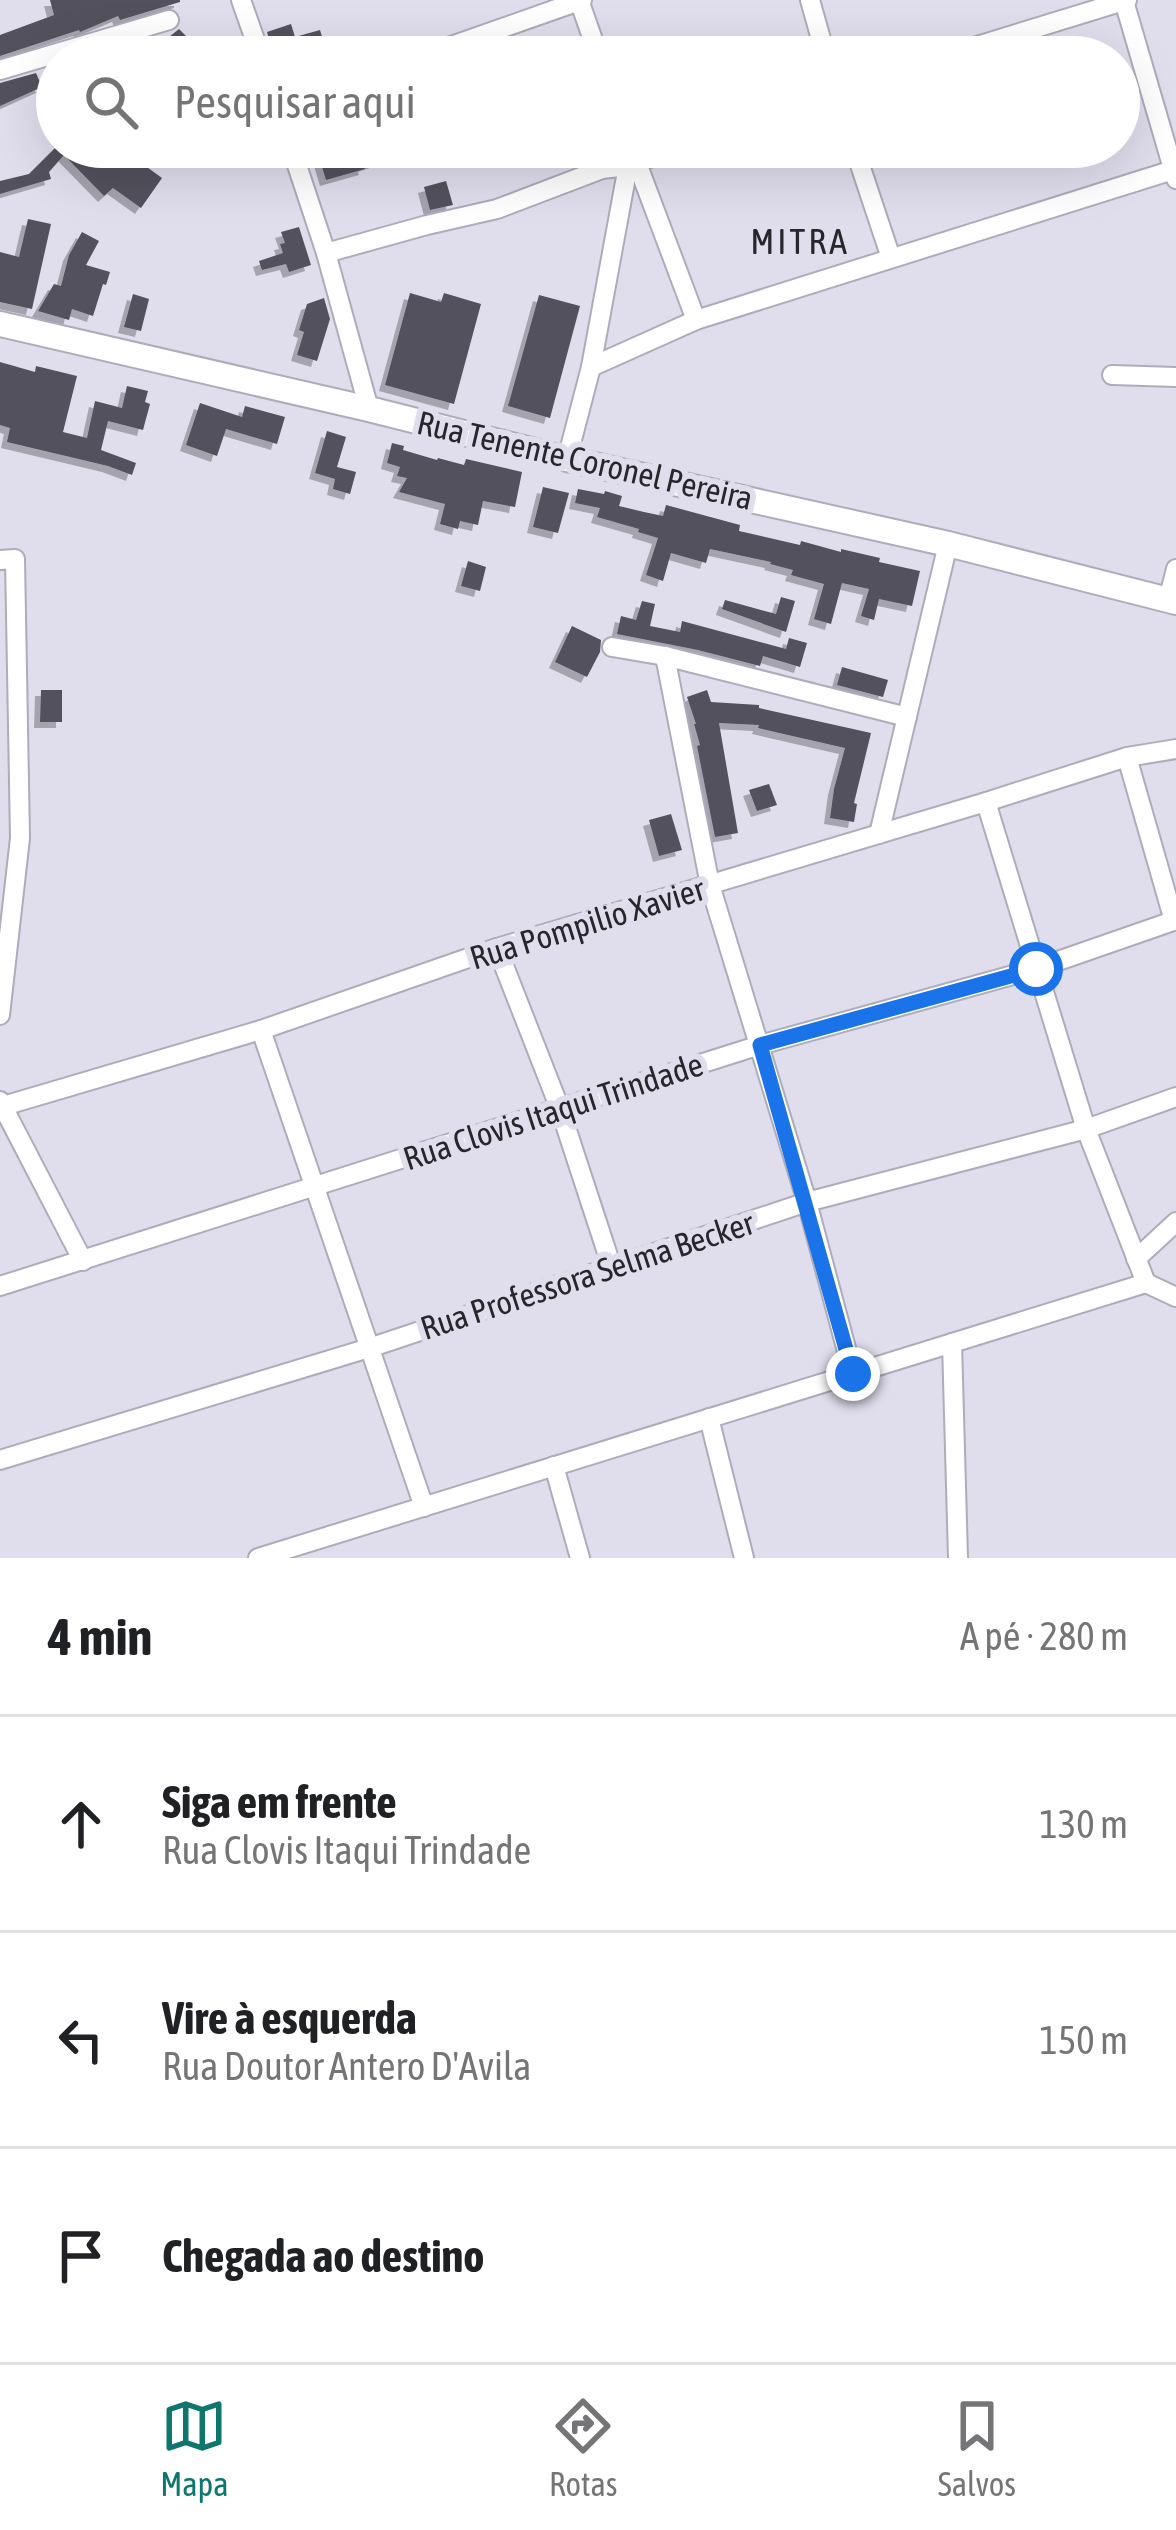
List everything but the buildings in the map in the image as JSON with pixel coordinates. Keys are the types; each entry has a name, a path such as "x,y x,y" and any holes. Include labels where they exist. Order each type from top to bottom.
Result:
{"main road":[{"name":"Rua Tenente Coronel Pereira","path":"0,324 948,544 1172,601"}],"street":[{"path":"241,0 254,36"},
{"path":"479,36 580,0 592,36"},
{"path":"810,0 820,36"},
{"path":"1009,36 1126,0 1136,36"},
{"path":"116,36 170,20"},
{"path":"591,367 696,320 1175,173 1140,49"},
{"path":"0,70 36,59"},
{"path":"298,168 369,409"},
{"path":"326,253 497,209 607,168"},
{"path":"567,459 591,367 630,168"},
{"path":"636,168 696,320"},
{"path":"861,168 891,257"},
{"path":"1112,375 1176,377"},
{"path":"878,834 948,544"},
{"path":"0,1016 20,838 7,559"},
{"name":"Rua Tenente Coronel Pereira","path":"1172,601 1176,569"},
{"path":"612,647 908,717"},
{"path":"665,656 710,885 807,1202 853,1374"},
{"name":"Rua Pompilio Xavier","path":"1,1105 261,1030 497,948 1127,757 1176,749"},
{"path":"1127,757 1175,921"},
{"path":"986,802 1086,1129 1146,1283 1176,1298"},
{"name":"Rua Clovis Itaqui Trindade","path":"0,1286 760,1045 1036,969 1175,921"},
{"path":"497,948 560,1108 612,1268"},
{"path":"261,1030 424,1507"},
{"name":"Rua Professora Selma Becker","path":"0,1460 369,1348 807,1202 1086,1129 1176,1097"},
{"path":"1,1105 83,1262"},
{"path":"1136,1259 1176,1222"},
{"path":"258,1558 1146,1283"},
{"path":"952,1343 958,1558"},
{"path":"709,1418 744,1558"},
{"path":"554,1466 580,1558"}],"district":[{"name":"MITRA","path":"800,241"}],"route":[{"path":"853,1374 760,1045 1036,969"}]}
